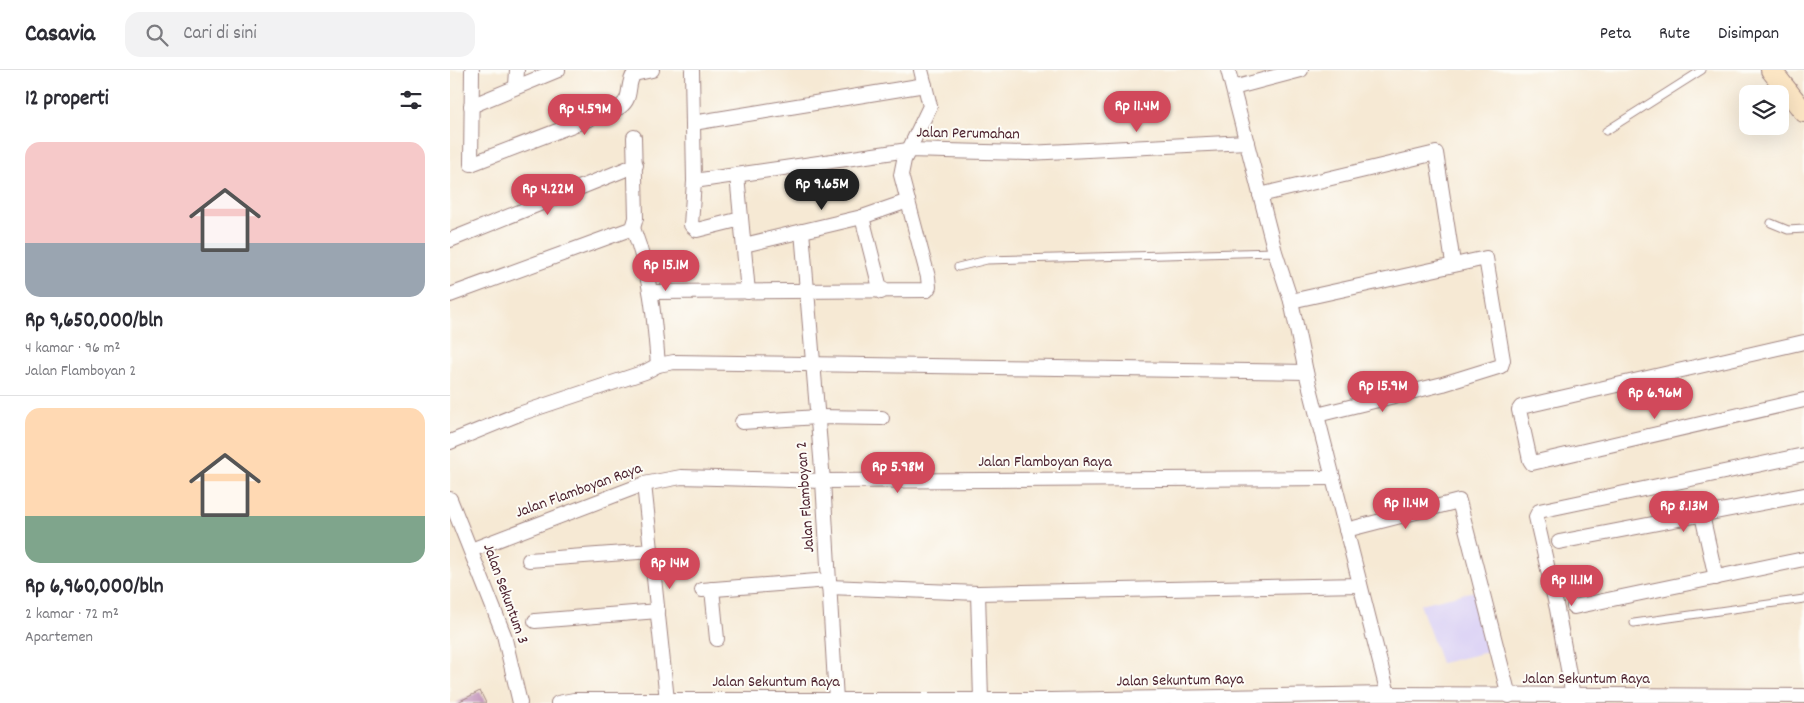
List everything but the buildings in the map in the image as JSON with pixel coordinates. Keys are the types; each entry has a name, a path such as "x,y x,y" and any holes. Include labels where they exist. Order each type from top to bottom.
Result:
{"main road":[{"path":"1771,70 1804,112"}],"street":[{"path":"472,70 471,164 620,107 626,103 629,96 634,74 653,70"},
{"path":"516,70 516,86"},
{"path":"472,106 558,70"},
{"path":"692,70 694,181 691,225 694,229 742,218"},
{"path":"652,292 924,292 929,287 901,175 908,150 930,106 921,70"},
{"path":"1228,70 1275,252 1292,301 1306,372 1388,694"},
{"path":"1233,88 1301,70"},
{"path":"693,123 925,85"},
{"path":"634,138 636,218 633,228 641,249 652,292 658,365"},
{"name":"Jalan Perumahan","path":"694,181 908,150 1028,153 1247,142"},
{"path":"1260,195 1436,154 1453,263"},
{"path":"450,240 636,165"},
{"path":"737,175 748,292"},
{"path":"744,245 862,216 908,201"},
{"path":"862,216 881,292"},
{"path":"450,295 633,228"},
{"name":"Jalan Flamboyan 2","path":"802,231 823,480 836,700"},
{"path":"1292,301 1453,263 1486,258 1503,360 1501,366 1443,384 1317,415"},
{"path":"1804,342 1521,407 1519,410 1532,462 1804,400"},
{"path":"450,442 519,414 645,372 658,365 674,362 1306,372"},
{"path":"742,422 818,417 882,418"},
{"path":"1573,696 1558,609 1536,517 1539,511 1545,508 1804,455"},
{"name":"Jalan Flamboyan Raya","path":"471,550 644,484 681,478 823,480 1333,478"},
{"path":"644,484 658,611 677,701"},
{"path":"1559,542 1804,495"},
{"name":"Jalan Sekuntum 3","path":"450,499 504,635 520,703"},
{"path":"1346,530 1459,501 1509,696"},
{"path":"1702,515 1716,578"},
{"path":"529,560 652,551"},
{"path":"1574,607 1804,559"},
{"path":"717,639 707,589 829,584 978,593 1360,585"},
{"path":"978,593 981,700"},
{"path":"535,621 658,611"},
{"name":"Jalan Sekuntum Raya","path":"558,703 574,700 720,702 836,700 1166,701 1388,694 1804,696"}],"lane":[{"path":"1606,131 1702,70"},
{"path":"1771,223 1788,230 1804,229"},
{"path":"958,267 987,260 1275,252"},
{"path":"1634,623 1804,599"}],"shaded area":[{"path":"1475,591 1492,651 1441,663 1420,604"}]}
